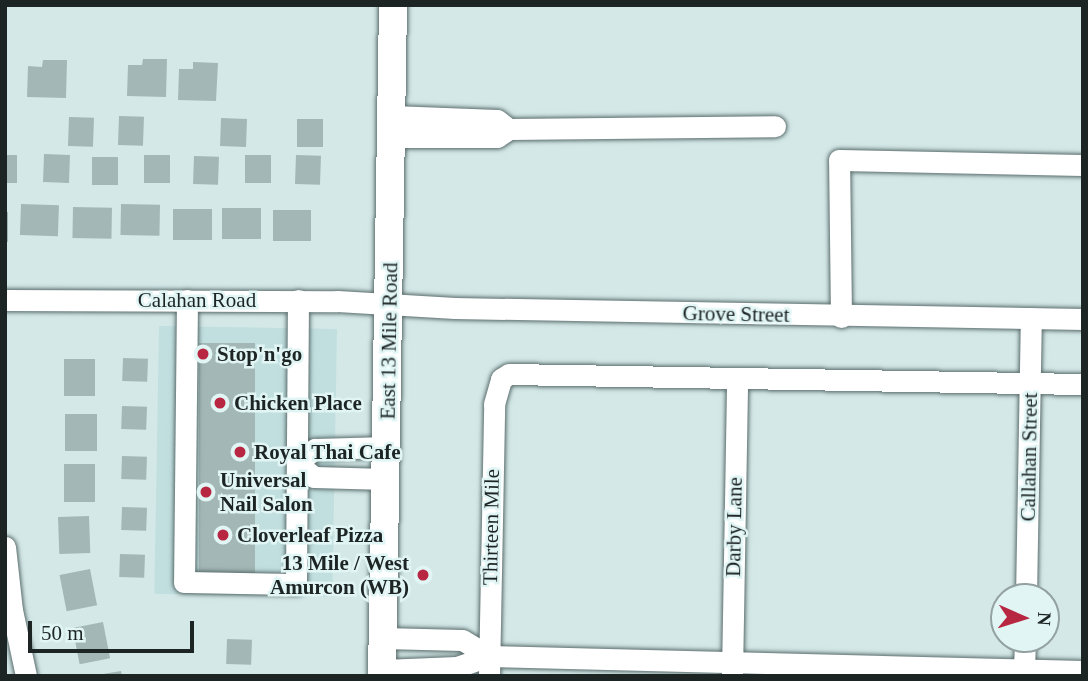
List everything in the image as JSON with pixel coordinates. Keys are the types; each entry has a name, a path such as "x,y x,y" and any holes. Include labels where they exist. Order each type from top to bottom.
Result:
{"main road":[{"name":"East 13 Mile Road","path":"382,673 393,5"}],"street":[{"path":"383,5 393,5"},
{"path":"392,127 496,120 509,129 775,126"},
{"path":"841,317 839,160 1083,165"},
{"path":"5,300 5,310"},
{"name":"Calahan Road","path":"5,300 298,300 390,303"},
{"path":"187,300 184,582 296,584 298,300"},
{"name":"Grove Street","path":"390,303 841,317 1083,319"},
{"name":"Callahan Street","path":"1026,583 1031,318"},
{"name":"Thirteen Mile","path":"489,666 494,404 501,379 522,372 737,378"},
{"path":"737,378 1083,384"},
{"name":"Darby Lane","path":"732,669 737,378"},
{"path":"297,463 315,449 387,447"},
{"path":"297,463 314,477 386,479"},
{"path":"5,547 6,578 26,676"},
{"path":"383,638 462,640 489,666"},
{"path":"1024,669 1025,653"},
{"path":"382,673 489,666 1083,671"}],"shaded area":[{"path":"159,326 337,329 332,597 154,594"}],"building":[{"path":"143,59 167,59 166,97 127,96 128,65 142,65"},
{"path":"43,60 67,60 66,98 27,97 28,66 42,67"},
{"path":"193,62 218,63 216,101 178,100 179,69 193,69"},
{"path":"119,116 144,117 143,146 118,145"},
{"path":"69,117 94,118 93,147 68,146"},
{"path":"221,118 247,119 246,147 220,146"},
{"path":"297,119 323,119 323,147 297,147"},
{"path":"44,154 70,155 69,183 43,182"},
{"path":"5,155 17,155 17,183 5,183"},
{"path":"144,155 170,155 170,183 144,183"},
{"path":"245,155 271,155 271,183 245,183"},
{"path":"296,155 321,156 320,185 295,184"},
{"path":"194,156 219,157 218,185 193,184"},
{"path":"92,157 118,157 118,185 92,185"},
{"path":"21,204 59,205 58,236 20,235"},
{"path":"121,204 160,205 159,236 120,235"},
{"path":"73,207 112,208 111,239 72,238"},
{"path":"222,208 261,208 261,239 222,239"},
{"path":"173,209 212,209 212,240 173,240"},
{"path":"273,210 311,210 311,241 273,241"},
{"path":"5,212 8,212 8,242 5,242"},
{"path":"199,343 255,343 255,574 199,574"},
{"path":"123,358 148,359 147,382 122,381"},
{"path":"64,359 95,359 95,396 64,396"},
{"path":"122,406 147,407 146,430 121,429"},
{"path":"65,414 97,414 97,451 65,451"},
{"path":"122,456 147,457 146,480 121,479"},
{"path":"64,464 95,464 95,502 64,502"},
{"path":"122,507 147,508 146,531 121,530"},
{"path":"89,516 90,553 59,554 58,517"},
{"path":"120,554 145,555 144,578 119,577"},
{"path":"90,569 97,605 67,611 60,575"},
{"path":"103,622 110,658 80,664 73,628"},
{"path":"227,639 252,640 251,665 226,664"},
{"path":"121,671 122,676 103,676 103,674"}],"place":[{"name":"Stop'n'go","path":"203,354"},
{"name":"Chicken Place","path":"220,403"},
{"name":"Royal Thai Cafe","path":"240,452"},
{"name":"Universal Nail Salon","path":"206,492"},
{"name":"Cloverleaf Pizza","path":"223,535"},
{"name":"13 Mile / West Amurcon (WB)","path":"423,575"}]}
